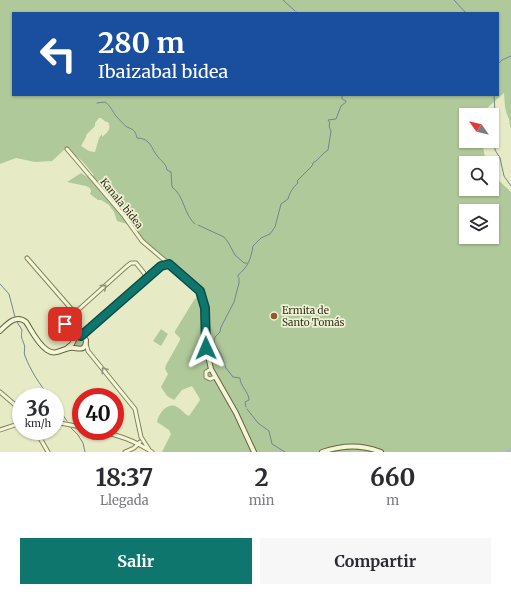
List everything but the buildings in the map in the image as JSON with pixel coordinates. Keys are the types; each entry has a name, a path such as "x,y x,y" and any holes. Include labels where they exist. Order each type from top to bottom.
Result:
{"street":[{"name":"Kanala bidea","path":"67,149 124,216 142,241 169,264"},
{"path":"27,258 74,312"},
{"path":"148,277 134,263 127,266 74,312 67,320 66,327 70,331 85,338 88,351 135,409 142,439 151,451"},
{"path":"66,349 73,341 161,266 169,264 200,291 205,308 205,342 211,369 236,413 254,452"},
{"path":"0,331 14,320 22,319 26,322 46,350 58,353 66,349 82,348 86,344"},
{"path":"70,331 76,348"},
{"path":"211,369 206,372 206,377 210,379 215,377"},
{"path":"0,392 12,402"},
{"path":"0,430 12,425"},
{"path":"124,438 138,443 151,451"},
{"path":"125,452 134,448 142,439"},
{"path":"41,440 48,452"},
{"path":"322,452 347,446 359,446 381,452"}],"green space":[{"path":"0,0 511,0 511,128 505,109 504,93 487,108 459,108 459,148 483,148 485,156 459,156 459,196 499,196 499,181 511,192 511,452 162,452 171,434 169,430 157,422 161,413 169,406 175,406 189,416 200,400 192,386 182,390 174,400 167,396 161,387 168,374 165,369 166,365 180,340 175,331 194,300 199,295 199,292 144,240 143,241 134,226 117,221 114,212 109,205 90,194 90,188 67,182 81,173 89,178 94,175 82,161 66,148 52,161 35,162 16,158 0,164","holes":["99,118 108,122 109,129 102,137 102,134 99,138 95,152 89,151 81,146 86,135 95,126 95,123"]},
{"path":"161,329 168,334 161,346 153,341"},
{"path":"79,337 84,342 79,347 74,342"}],"waterway":[{"path":"283,0 295,11"},
{"path":"454,0 465,12"},
{"path":"499,63 511,56"},
{"path":"238,277 248,262 253,246 261,238 270,234 275,227 281,204 288,199 294,186 298,183 297,181 312,166 313,163 328,150 331,131 328,120 336,119 341,106 346,102 342,99 342,96"},
{"path":"494,96 496,128 495,150 500,158 504,176 511,186"},
{"path":"97,103 105,102 123,124 136,133 137,138 142,138 150,144 165,164 167,170 171,172 172,187 179,195 188,216 195,224"},
{"path":"198,225 224,237 235,255 244,263 247,263"},
{"path":"239,278 234,302 221,327 220,332 215,337 214,342 221,354 226,368 233,377 240,378 241,384 249,397 249,400 245,402 246,407"},
{"path":"0,284 9,294 15,317"},
{"path":"17,322 22,330 22,337 25,346 24,354 27,362 43,388"},
{"path":"247,409 258,423 269,431 272,444 285,452"},
{"path":"64,417 67,421"},
{"path":"71,428 83,443 85,452"}],"place":[{"name":"Ermita de Santo Tomás","path":"274,316"}],"route":[{"path":"65,324 72,333 81,336 161,266 169,264 200,291 205,308 206,348"}]}
